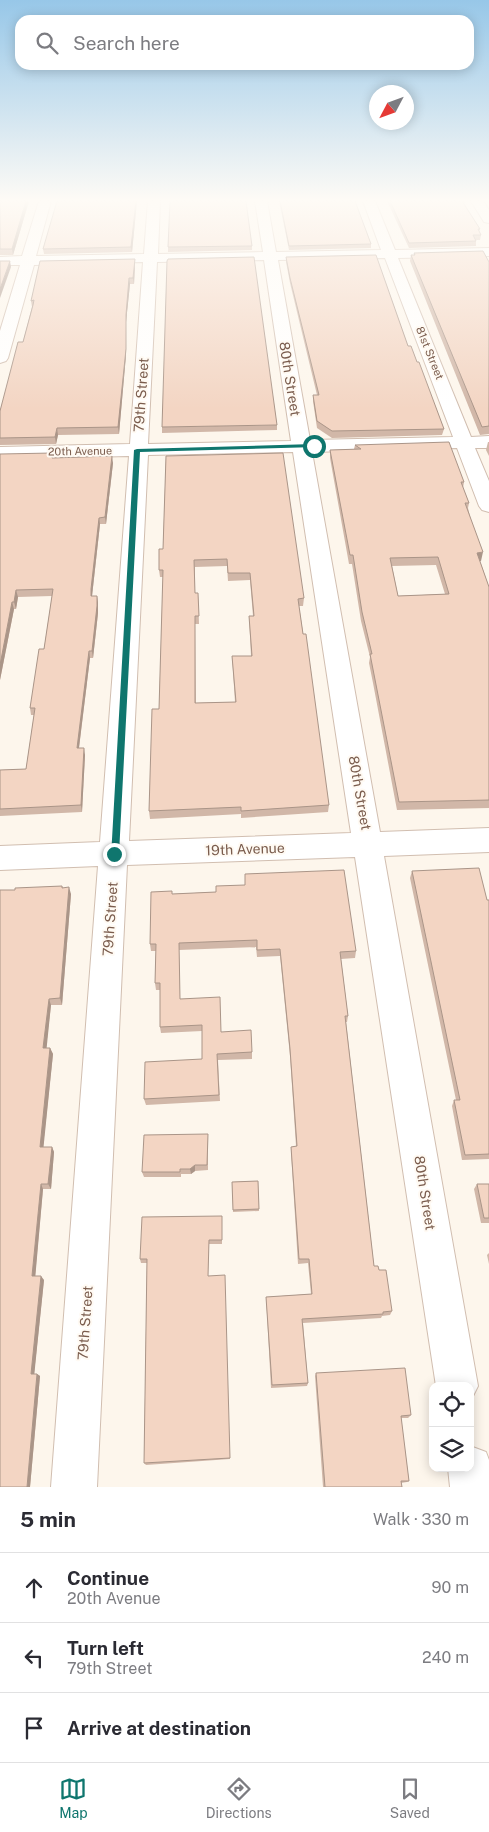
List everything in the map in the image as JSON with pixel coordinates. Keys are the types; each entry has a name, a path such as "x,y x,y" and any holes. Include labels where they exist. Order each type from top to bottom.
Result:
{"street":[{"path":"0,358 25,270"},
{"name":"79th Street","path":"74,1487 149,270"},
{"name":"80th Street","path":"272,270 369,845 456,1382"},
{"name":"81st Street","path":"397,270 489,506"},
{"name":"20th Avenue","path":"0,453 489,442"},
{"name":"19th Avenue","path":"0,858 489,840"},
{"path":"471,1472 473,1487"}],"building":[{"path":"0,270 7,270 0,289"},
{"path":"38,270 134,270 133,278 129,278 126,349 118,427 57,428 55,437 0,438 0,411 18,342 23,342 34,300 31,301"},
{"path":"167,270 256,270 277,425 162,427"},
{"path":"289,270 381,270 408,346 411,346 417,362 419,362 444,429 332,431 317,421 313,395 319,395"},
{"path":"417,270 489,270 489,426 482,427"},
{"path":"449,442 464,482 461,482 469,503 465,503 483,552 477,553 489,587 489,800 399,802 370,654 372,654 362,612 353,555 350,555 330,450 361,449 355,445","holes":["438,557 449,594 398,596 390,558"]},
{"path":"53,453 52,458 112,456 105,517 99,518 91,589 91,596 97,596 97,606 92,651 89,651 77,748 84,748 81,805 0,809 0,770 26,769 35,708 30,708 39,649 44,649 53,589 16,590 0,665 0,454"},
{"path":"283,453 304,598 298,599 303,634 306,634 329,805 241,811 241,807 149,811 152,709 159,709 163,570 159,570 159,549 163,549 166,456","holes":["227,559 228,573 250,573 254,616 249,616 252,656 232,656 236,702 195,703 195,616 199,616 198,593 195,593 194,560"]},
{"path":"479,868 487,900 489,900 489,1154 465,1155 454,1100 460,1100 412,871"},
{"path":"344,870 356,951 340,952 348,1016 345,1016 374,1266 378,1266 379,1270 386,1270 392,1311 383,1312 383,1314 302,1319 308,1383 272,1385 266,1297 312,1294 309,1259 299,1259 291,1147 297,1146 280,949 257,950 257,940 179,943 180,999 220,997 221,1032 251,1030 252,1052 217,1054 219,1095 144,1099 145,1062 202,1059 202,1025 160,1027 160,983 155,983 156,944 150,944 151,892 172,891 172,894 216,892 216,886 245,885 245,874"},
{"path":"62,886 62,888 69,887 60,998 49,999 43,1048 50,1048 40,1147 52,1147 48,1184 41,1184 32,1276 41,1276 31,1374 37,1374 27,1487 0,1487 0,890"},
{"path":"208,1134 207,1165 195,1165 190,1169 180,1169 180,1172 142,1172 144,1135"},
{"path":"258,1181 259,1209 233,1210 232,1182"},
{"path":"477,1184 489,1184 489,1218 484,1218"},
{"path":"222,1216 222,1240 209,1240 208,1276 225,1275 230,1458 144,1463 147,1259 140,1259 142,1217"},
{"path":"405,1368 411,1415 401,1416 409,1481 401,1481 402,1487 325,1487 316,1373"}],"route":[{"path":"114,854 137,450 314,446"}]}
